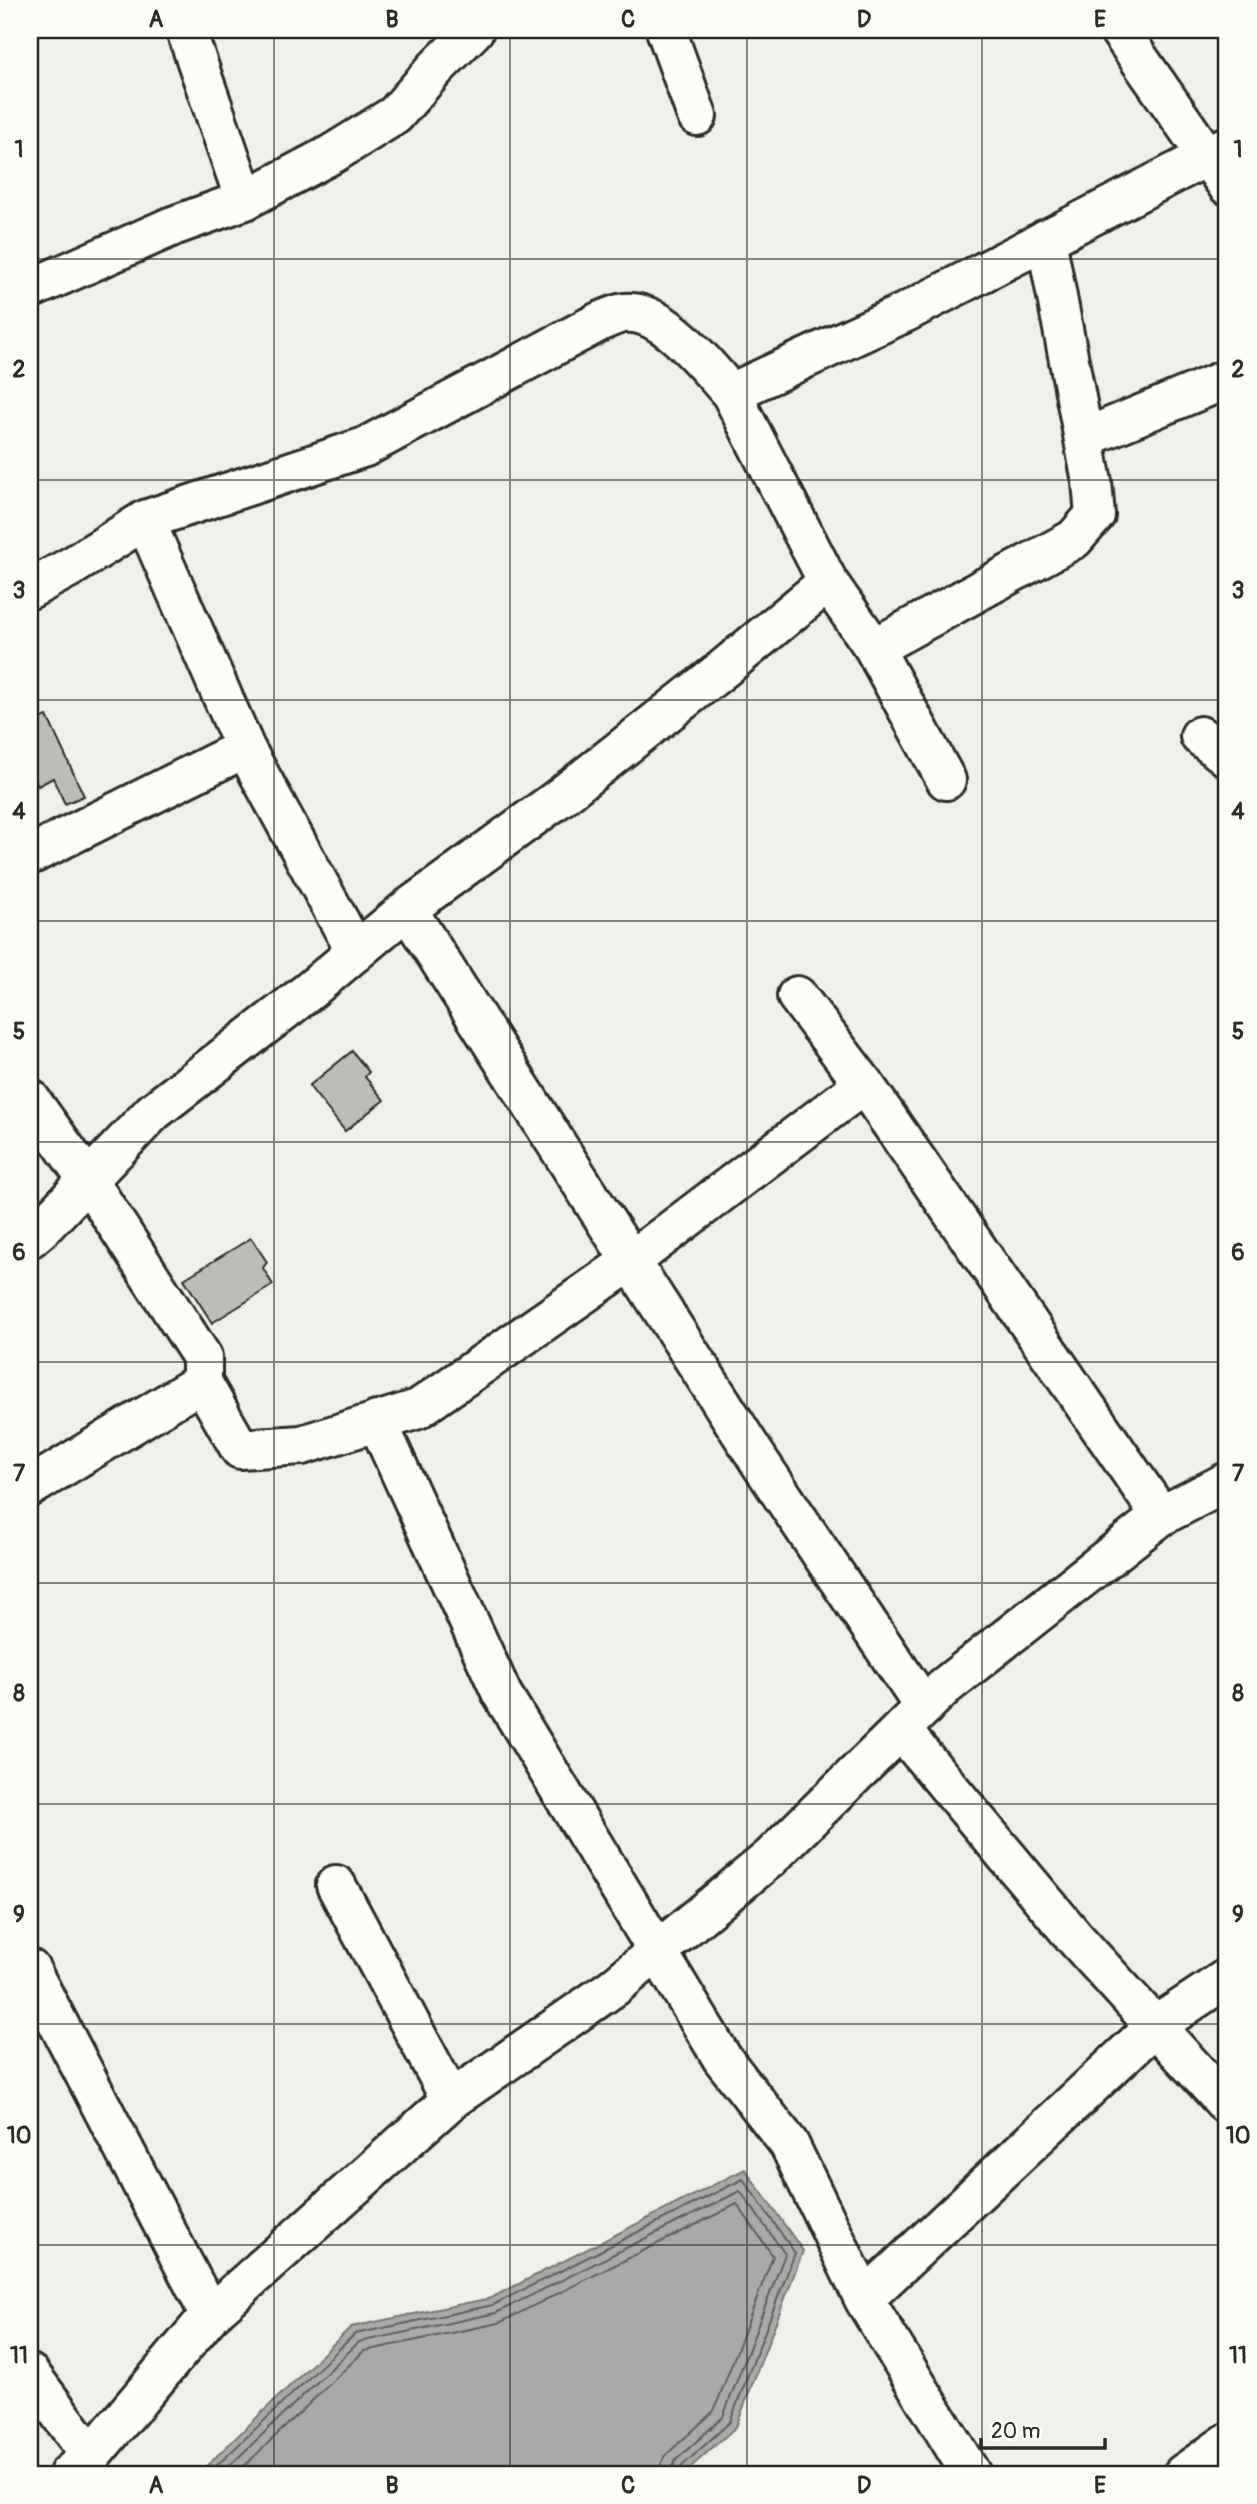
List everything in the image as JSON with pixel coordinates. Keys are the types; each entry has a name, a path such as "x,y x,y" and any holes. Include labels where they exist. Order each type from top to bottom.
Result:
{"street":[{"path":"186,30 245,200"},
{"path":"30,289 173,226 245,200 332,155 395,115 474,30"},
{"path":"666,30 697,116"},
{"path":"731,393 906,312 1046,239 1220,162 1119,30"},
{"path":"874,648 1074,539 1095,515 1092,482 1046,239"},
{"path":"30,589 145,520 365,447 598,322 625,313 646,315 673,331 731,393 828,582 874,648 946,780"},
{"path":"1084,438 1227,379"},
{"path":"145,520 245,748 356,952"},
{"path":"30,1238 153,1112 308,992 407,909 559,799 828,582"},
{"path":"30,855 245,748"},
{"path":"407,909 759,1461 913,1719 1075,1938 1227,2105"},
{"path":"797,996 864,1084 1161,1516"},
{"path":"30,1099 88,1180 202,1357 202,1382 240,1449 302,1444 418,1409 631,1261 864,1084"},
{"path":"30,1487 202,1382"},
{"path":"377,1421 502,1694 722,2057 789,2144 864,2299 971,2474"},
{"path":"30,2374 80,2465 210,2315 451,2100 614,1987 770,1858 944,1687 1161,1516 1227,1482"},
{"path":"336,1885 451,2100"},
{"path":"30,1969 210,2315"},
{"path":"864,2299 1155,2026 1227,1978"},
{"path":"1183,2474 1227,2443"}],"water":[{"path":"745,2169 803,2251 736,2427 683,2474 198,2474 351,2327 491,2298"}],"building":[{"path":"47,716 84,796 65,804 53,778 38,786 30,768 30,723"},
{"path":"352,1051 369,1072 365,1077 384,1100 345,1131 309,1086"},
{"path":"251,1238 267,1262 263,1268 273,1285 212,1323 184,1279"}]}
